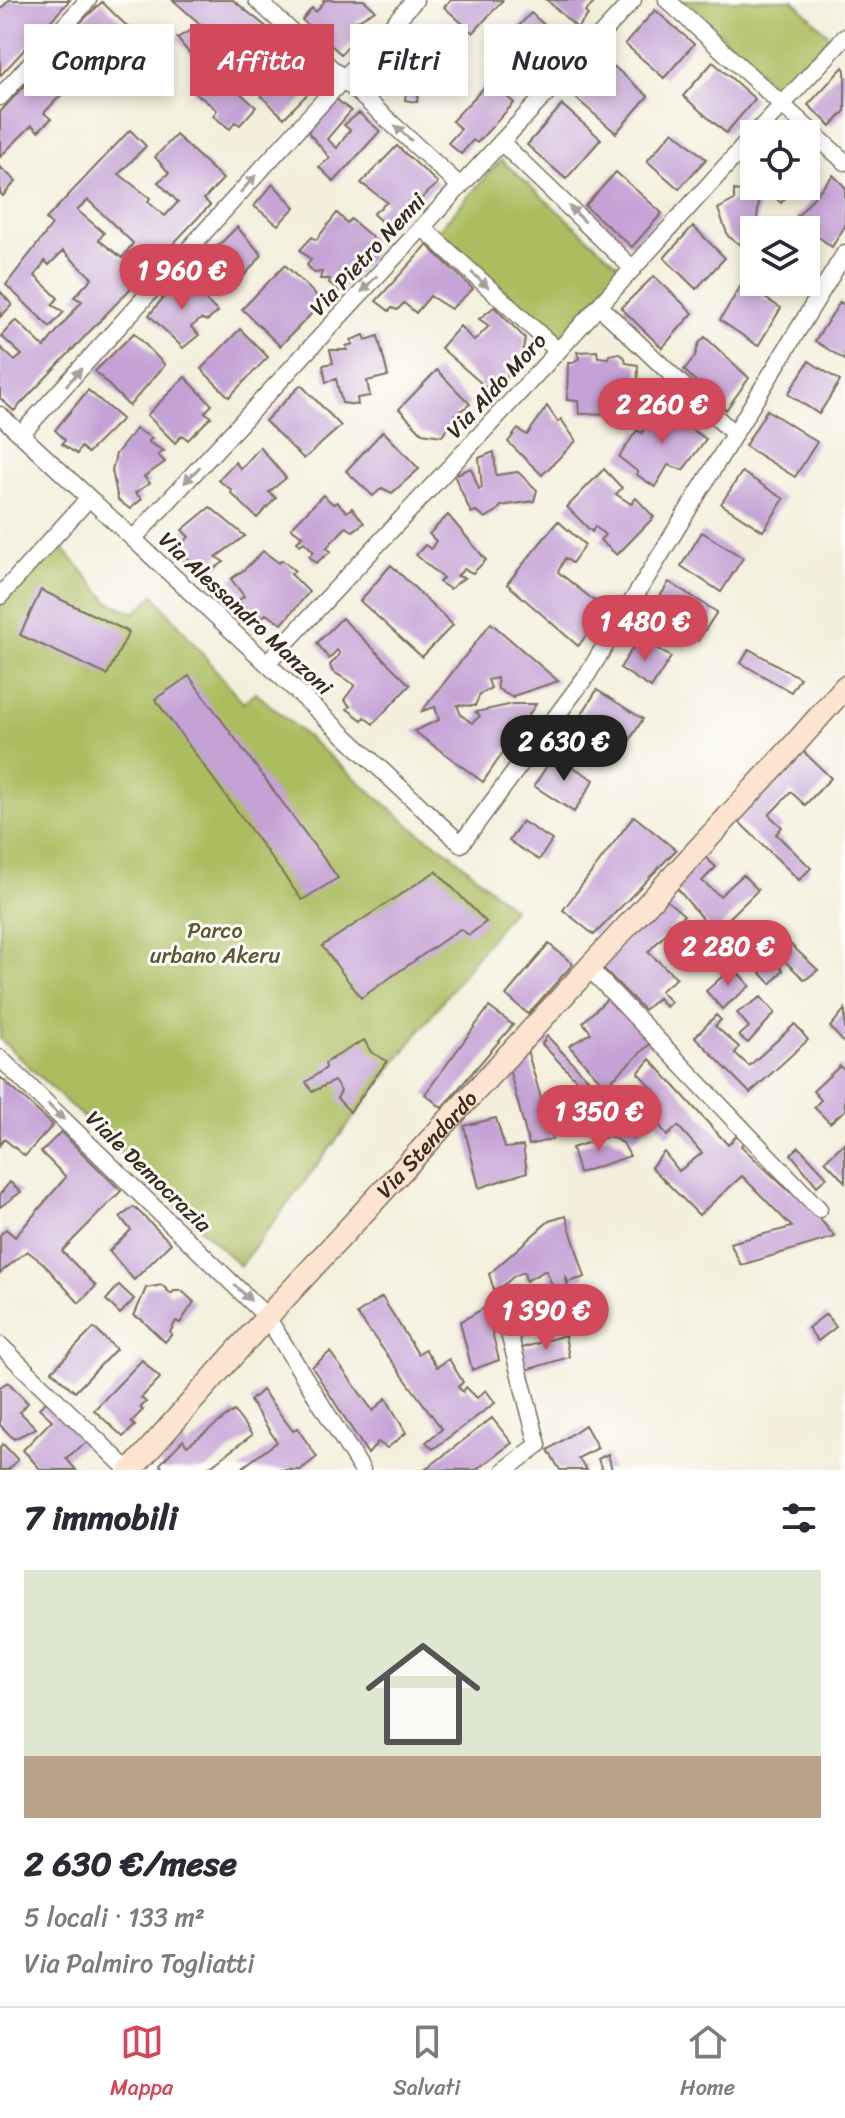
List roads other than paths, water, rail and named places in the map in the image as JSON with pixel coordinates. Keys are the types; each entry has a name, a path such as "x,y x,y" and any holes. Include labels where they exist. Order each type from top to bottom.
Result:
{"street":[{"path":"0,97 88,0"},
{"path":"257,0 460,186"},
{"path":"21,434 415,0"},
{"name":"Via Pietro Nenni","path":"133,539 633,0"},
{"path":"667,0 845,162"},
{"name":"Via Aldo Moro","path":"767,120 845,37"},
{"path":"501,142 633,269"},
{"name":"Via Aldo Moro","path":"267,663 558,351 740,150"},
{"path":"422,227 558,351"},
{"path":"599,306 733,433 845,253"},
{"name":"Via Alessandro Manzoni","path":"0,415 461,844 587,675 733,433"},
{"path":"0,596 89,498"},
{"name":"Via Stendardo","path":"130,1470 845,687"},
{"path":"589,968 819,1209"},
{"name":"Viale Democrazia","path":"0,1058 267,1317 362,1470"},
{"path":"503,1310 538,1445 505,1470"},
{"path":"0,1345 130,1470"}],"park label":[{"name":"Parco urbano Akeru","path":"215,942"}]}
